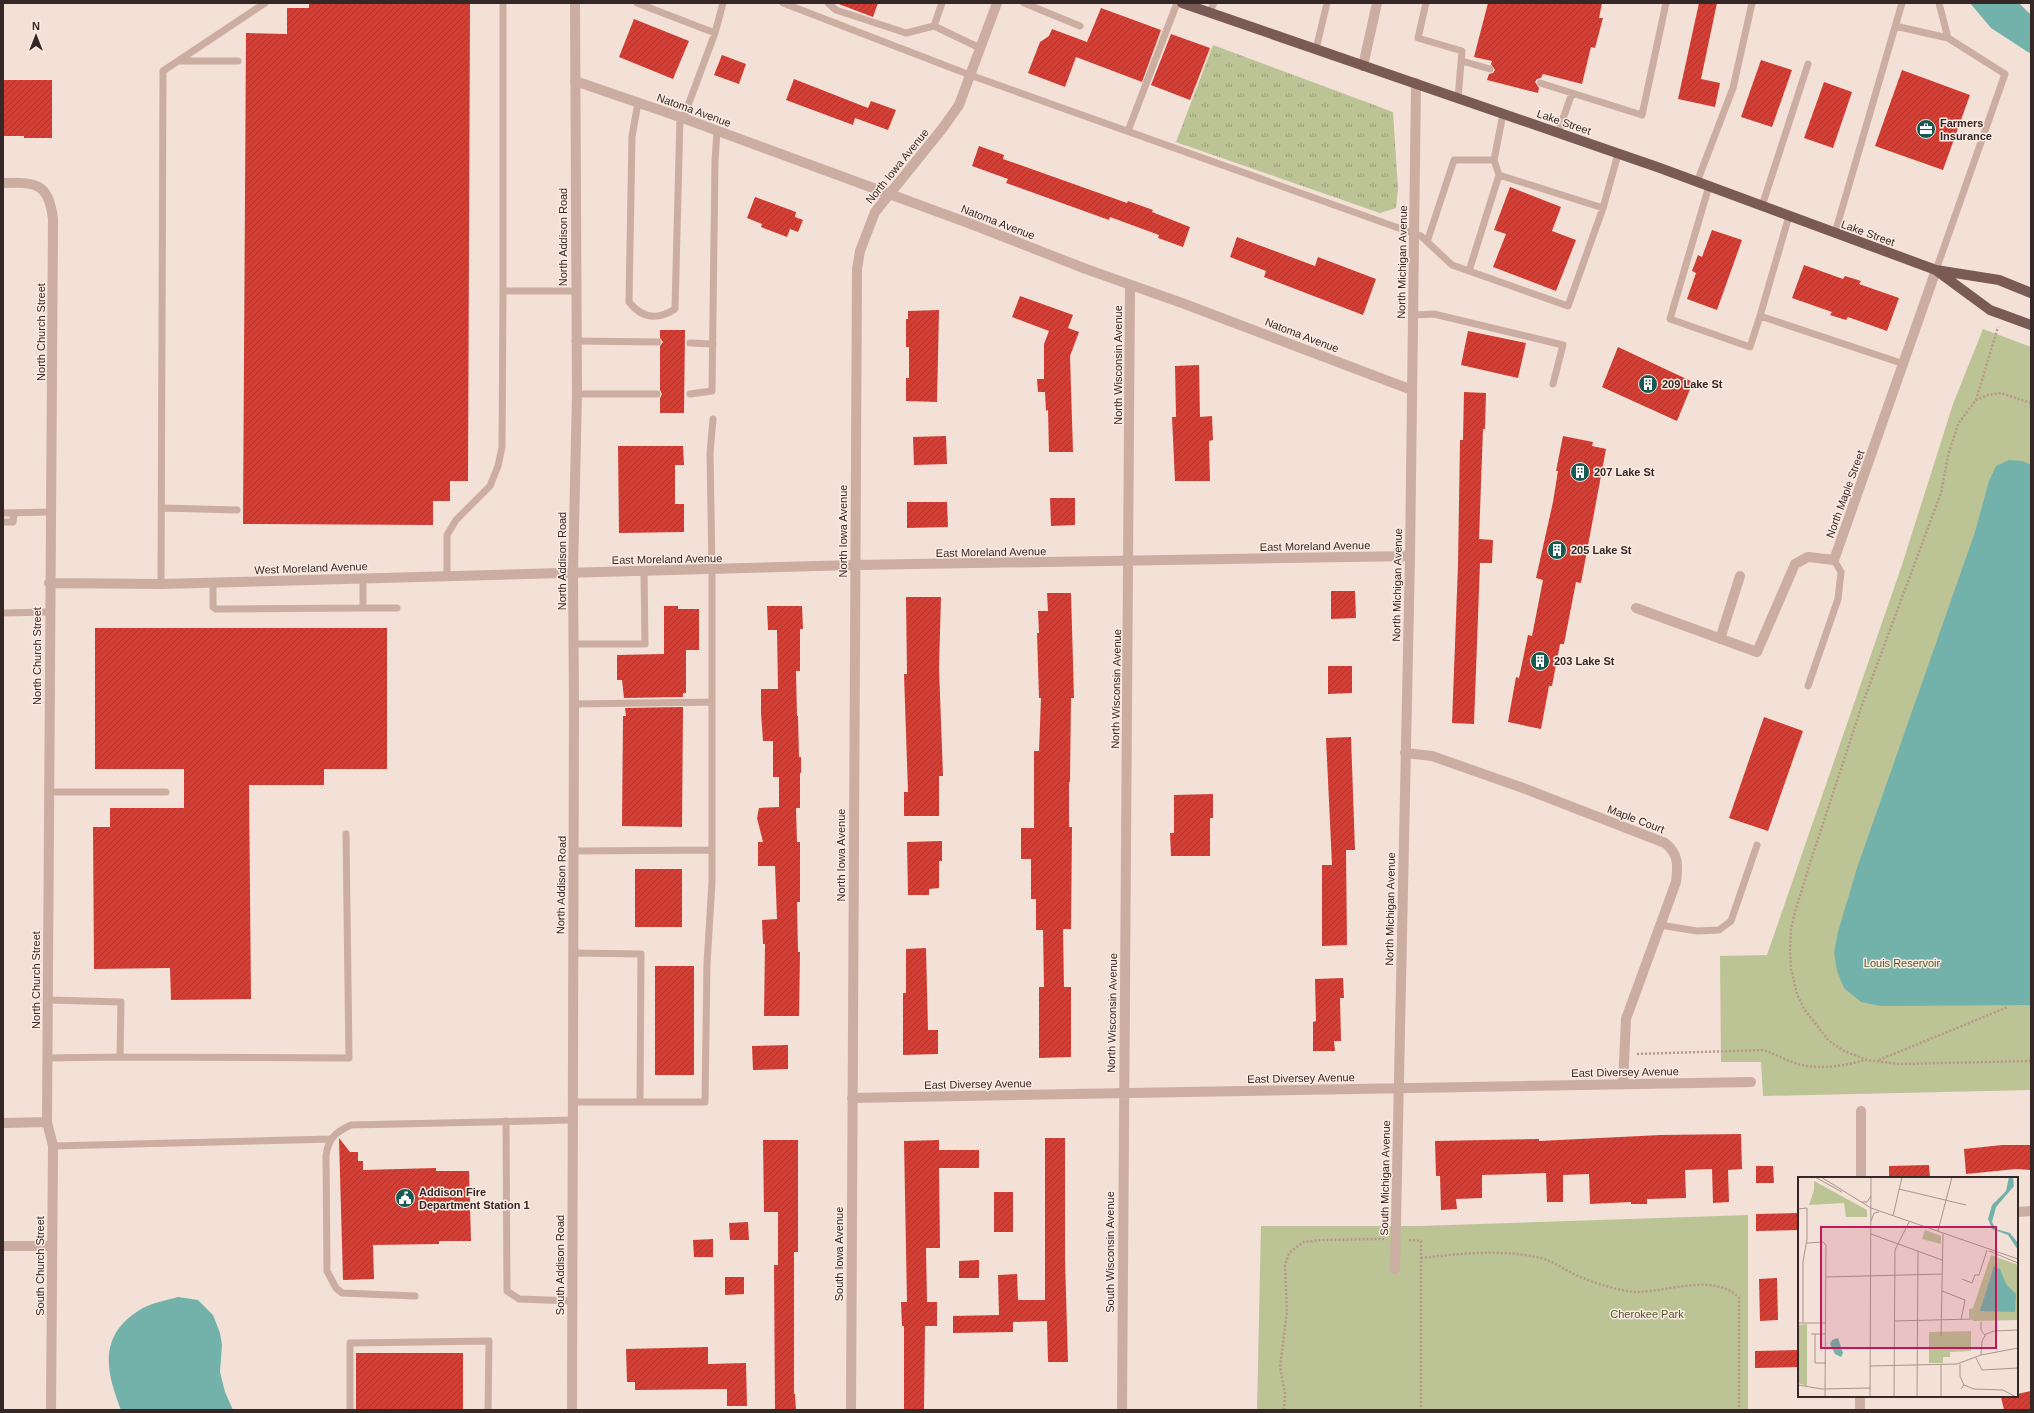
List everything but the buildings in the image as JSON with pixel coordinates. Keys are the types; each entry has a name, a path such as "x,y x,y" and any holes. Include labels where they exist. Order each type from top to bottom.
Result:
{"main road":[{"name":"Lake Street","path":"1182,3 1709,186 1936,270 1999,280 2031,293"},
{"name":"Lake Street","path":"1936,270 1990,310 2031,325"}],"street":[{"name":"North Addison Road","path":"573,1120 573,573 577,394 575,291 575,3"},
{"name":"North Iowa Avenue","path":"852,1098 854,565 857,268 868,227 875,212 959,105 997,3"},
{"path":"1363,66 1377,3"},
{"name":"Natoma Avenue","path":"575,81 682,118 887,195 971,224 1412,390"},
{"name":"North Michigan Avenue","path":"1399,1088 1404,754 1410,556 1416,83"},
{"name":"North Church Street","path":"3,183 22,182 34,185 45,191 51,203 53,219 49,612 49,1000 47,1122"},
{"name":"North Maple Street","path":"1834,560 1936,270"},
{"name":"North Wisconsin Avenue","path":"1122,1094 1130,562 1130,285"},
{"name":"East Moreland Avenue","path":"573,573 854,565 1130,562 1410,556"},
{"path":"1636,608 1757,652 1795,564 1808,556 1834,560"},
{"name":"West Moreland Avenue","path":"50,583 161,584 573,573"},
{"path":"1720,638 1740,576"},
{"name":"Maple Court","path":"1404,754 1432,756 1523,788 1666,843 1673,852 1678,865 1676,882 1626,1019 1623,1084"},
{"name":"East Diversey Avenue","path":"852,1098 1751,1082"},
{"name":"South Michigan Avenue","path":"1395,1269 1399,1088"},
{"name":"South Wisconsin Avenue","path":"1122,1094 1122,1410"},
{"name":"South Iowa Avenue","path":"851,1410 852,1098"},
{"path":"1861,1111 1861,1177"},
{"name":"South Addison Road","path":"572,1410 573,1120"},
{"path":"3,1123 47,1122"},
{"name":"South Church Street","path":"47,1122 53,1146 51,1410"},
{"path":"2018,1212 2031,1211"},
{"path":"3,1246 52,1246"},
{"path":"1860,1397 1860,1410"}],"lane":[{"path":"161,584 163,71 265,3"},
{"path":"447,576 447,535 456,520 490,486 498,466 502,447 503,3"},
{"path":"637,3 715,33"},
{"path":"638,103 632,136 629,302 636,311 644,316 665,316 675,309 682,118 715,33 724,3"},
{"path":"783,3 970,75 1128,130 1421,236 1452,265 1568,306 1603,208 1618,154"},
{"path":"828,3 836,10 906,33 934,26 980,48"},
{"path":"934,26 942,3"},
{"path":"1024,3 1080,26"},
{"path":"1128,130 1177,3"},
{"path":"1209,13 1214,3"},
{"path":"1316,49 1327,3"},
{"path":"1426,3 1418,38 1462,51 1458,98"},
{"path":"1540,83 1642,115 1666,3"},
{"path":"1697,182 1734,88 1752,3"},
{"path":"1835,233 1902,3"},
{"path":"1938,3 1948,38"},
{"path":"1895,26 1948,38 2005,74 1936,270"},
{"path":"1462,60 1490,69"},
{"path":"178,61 238,61"},
{"path":"1762,206 1808,64"},
{"path":"1558,133 1572,93"},
{"path":"1469,271 1499,175 1494,160 1503,114"},
{"path":"690,394 712,391 715,161 717,131"},
{"path":"1428,242 1454,160 1494,160"},
{"path":"1499,175 1603,208"},
{"path":"1709,186 1670,319 1750,346 1789,216"},
{"path":"503,291 575,291"},
{"path":"1413,315 1434,314 1563,345 1554,384"},
{"path":"1760,316 1904,364"},
{"path":"576,340 658,342"},
{"path":"690,343 713,344"},
{"path":"577,394 657,394"},
{"path":"573,1102 705,1102 707,964 712,850 712,570 710,453 712,419"},
{"path":"162,508 237,510"},
{"path":"3,513 51,512"},
{"path":"3,522 13,522 14,513"},
{"path":"1808,686 1838,599 1841,572 1834,560"},
{"path":"574,644 644,644 644,572"},
{"path":"363,579 363,608"},
{"path":"213,583 213,607 216,610 396,608"},
{"path":"3,613 49,612"},
{"path":"574,704 712,702"},
{"path":"48,792 166,792"},
{"path":"47,1058 349,1058 346,834"},
{"path":"1660,925 1696,931 1719,930 1731,921 1757,845"},
{"path":"574,851 712,850"},
{"path":"573,953 641,954 640,1102"},
{"path":"49,1000 121,1002 120,1057"},
{"path":"415,1296 342,1293 336,1288 327,1271 326,1156 327,1144 336,1132 351,1125 573,1120"},
{"path":"506,1121 507,1291 519,1299 572,1301"},
{"path":"53,1146 331,1139"},
{"path":"350,1410 350,1343 489,1341 488,1410"}],"path":[{"path":"1866,1060 1844,1051 1829,1041 1804,1009 1797,994 1791,969 1791,929 1811,860 1862,704 1941,493 1953,438 1958,424 1976,400 1998,328"},
{"path":"1976,400 1988,395 2001,394 2031,403"},
{"path":"1877,1061 2008,1007"},
{"path":"1624,1055 1763,1050 1775,1053 1793,1062 1811,1066 1830,1067 1866,1060 1899,1064 2031,1061"},
{"path":"1284,1410 1285,1393 1280,1367 1287,1311 1285,1265 1289,1253 1303,1242 1321,1240 1395,1239 1421,1241 1421,1410"},
{"path":"1421,1258 1453,1255 1510,1253 1537,1257 1553,1262 1588,1281 1639,1292 1693,1285 1714,1286 1732,1290 1739,1298 1739,1410"}],"green space":[{"path":"1213,45 1393,112 1398,189 1396,208 1380,213 1176,142"},
{"name":"Louis Reservoir","path":"1983,329 2031,347 2031,1090 1763,1096 1761,1062 1721,1062 1720,956 1767,955 1902,565 1953,404"},
{"name":"Cherokee Park","path":"1748,1215 1748,1410 1257,1410 1261,1226 1420,1226"}],"water":[{"path":"1970,3 2019,3 2031,15 2031,54 1991,28"},
{"path":"2009,460 2023,461 2031,465 2031,1005 1880,1006 1861,1002 1844,988 1837,971 1834,952 1838,932 1857,868 1975,532 1989,481 1996,466"},
{"path":"178,1297 198,1300 213,1315 220,1333 222,1345 220,1372 225,1392 233,1410 121,1410 111,1380 109,1367 109,1353 112,1341 118,1329 128,1318 143,1308"}],"place":[{"name":"Farmers Insurance","path":"1926,129"},
{"name":"209 Lake St","path":"1648,384"},
{"name":"207 Lake St","path":"1580,472"},
{"name":"205 Lake St","path":"1557,550"},
{"name":"203 Lake St","path":"1540,661"},
{"name":"Addison Fire Department Station 1","path":"405,1198"}]}
